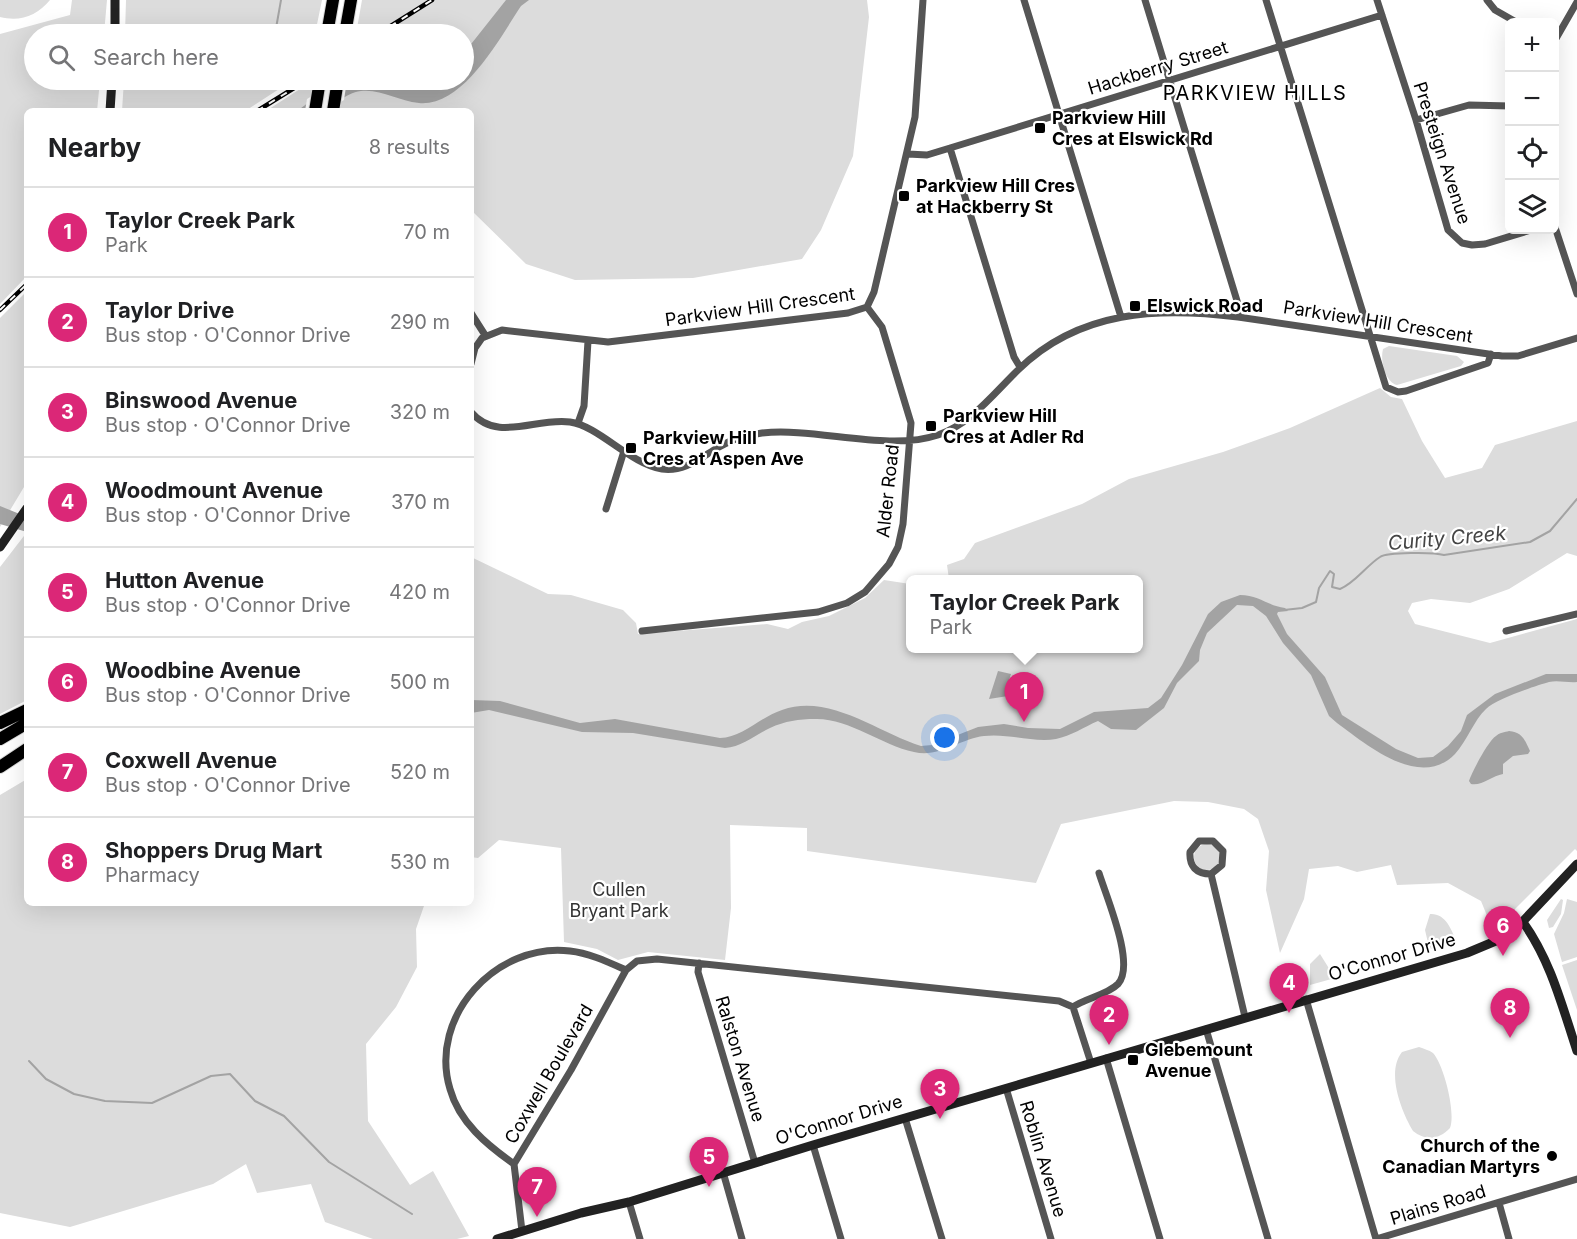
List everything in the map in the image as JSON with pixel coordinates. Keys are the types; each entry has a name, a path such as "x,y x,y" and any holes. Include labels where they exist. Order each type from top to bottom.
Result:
{"highway":[{"path":"329,24 333,0"},
{"path":"347,24 351,0"},
{"path":"315,108 318,90"},
{"path":"333,108 336,90"},
{"path":"0,723 24,711"},
{"path":"0,739 24,725"},
{"path":"0,759 24,748"},
{"path":"0,767 24,749"}],"main road":[{"path":"115,0 115,24"},
{"path":"110,108 111,90"},
{"path":"0,547 24,512"},
{"name":"O'Connor Drive","path":"497,1239 523,1235 813,1145 1467,953 1510,935 1577,864"},
{"path":"1524,922 1544,955 1573,1027 1577,1051"}],"street":[{"name":"Parkview Hill Crescent","path":"485,335 502,330 608,342 837,315 867,307 874,292 908,154 919,96 923,0"},
{"path":"1024,0 1121,317"},
{"path":"1145,0 1238,304 1238,317"},
{"path":"1266,0 1383,381 1391,391 1406,392 1488,363 1491,354"},
{"name":"Presteign Avenue","path":"1377,0 1416,120 1444,220 1453,237 1462,243 1485,244 1518,234"},
{"path":"1487,0 1495,10 1509,18"},
{"path":"1559,33 1577,2"},
{"name":"Hackberry Street","path":"908,154 927,155 1382,15"},
{"path":"1416,120 1469,105 1505,106"},
{"path":"950,148 1014,357 1020,367"},
{"path":"1557,234 1577,294"},
{"name":"Alder Road","path":"642,631 818,612 841,605 865,592 889,564 898,548 903,524 911,423 882,327 867,307"},
{"name":"Parkview Hill Crescent","path":"578,423 656,468 673,469 694,463 730,442 761,433 784,432 908,440 938,435 972,416 1020,367 1062,338 1121,317 1173,311 1238,317 1518,356 1577,338"},
{"path":"474,318 485,335 474,352"},
{"path":"474,415 485,424 499,428 553,422 578,423 584,406 588,341"},
{"path":"606,509 624,451"},
{"path":"1506,631 1577,614"},
{"path":"1199,841 1214,841 1223,851 1222,865 1211,874 1203,874 1192,866 1190,852 1199,841"},
{"path":"1073,1007 1116,985 1124,974 1122,948 1099,873"},
{"path":"1211,874 1245,1017"},
{"path":"514,1164 487,1145 470,1126 450,1090 446,1054 452,1027 461,1007 489,974 513,958 529,953 571,951 602,959 626,970 637,961 647,958 1059,1001 1073,1007 1091,1063"},
{"name":"Ralston Avenue","path":"699,963 698,972 755,1163"},
{"name":"Coxwell Boulevard","path":"523,1235 514,1164 571,1070 626,970"},
{"path":"1306,999 1376,1239"},
{"path":"1206,1029 1268,1239"},
{"path":"1106,1059 1160,1239"},
{"name":"Roblin Avenue","path":"1006,1088 1051,1239"},
{"path":"905,1118 942,1239"},
{"path":"813,1145 841,1239"},
{"path":"723,1172 742,1239"},
{"name":"Plains Road","path":"1376,1239 1577,1179"},
{"path":"629,1202 640,1239"},
{"path":"1499,1203 1509,1239"}],"green space":[{"path":"0,0 50,0 34,14 14,19 0,17"},
{"path":"72,0 107,0 105,24 37,24 70,15"},
{"path":"126,0 322,0 317,24 125,24"},
{"path":"362,0 867,0 869,17 853,156 821,230 802,259 693,278 575,280 526,264 474,213 474,108 271,108 299,90 474,90 474,24 358,24"},
{"path":"24,27 24,90 99,90 97,108 24,108 24,279 0,304 0,34"},
{"path":"123,90 278,90 250,108 122,108"},
{"path":"24,294 24,487 0,527 0,318"},
{"path":"1389,346 1457,356 1464,362 1461,366 1397,385 1389,380 1383,364 1383,349"},
{"name":"Cullen Bryant Park","path":"1380,388 1391,397 1402,399 1422,441 1445,478 1482,468 1495,445 1577,421 1577,556 1567,553 1509,589 1470,603 1431,599 1412,603 1408,611 1415,624 1490,643 1577,619 1577,851 1575,849 1508,916 1492,928 1481,901 1448,883 1397,885 1391,865 1357,872 1338,866 1309,869 1304,899 1280,953 1266,890 1269,851 1258,819 1244,809 1208,802 1174,801 1061,824 1036,883 807,851 807,828 730,825 731,908 725,960 648,952 618,960 597,949 564,942 561,848 499,840 478,858 474,857 474,558 548,594 571,595 623,610 636,623 638,634 767,624 788,629 802,622 829,616 865,598 884,580 906,583 906,653 1143,653 1143,575 948,575 947,565 964,559 975,543 1082,504 1129,479 1223,452 1290,428"},
{"path":"24,536 24,702 0,714 0,567"},
{"path":"24,781 24,906 424,906 416,929 417,967 396,1007 366,1044 368,1121 410,1185 433,1171 469,1236 457,1239 373,1239 325,1222 311,1184 257,1193 246,1164 213,1184 70,1227 0,1213 0,795"},
{"path":"1207,844 1216,848 1220,857 1216,866 1207,870 1198,866 1194,857 1198,848"},
{"path":"1561,899 1563,900 1561,914 1553,927 1549,928 1547,920"},
{"path":"1567,899 1577,902 1577,957 1562,962 1554,934 1564,913"},
{"path":"1430,914 1444,919 1456,942 1431,949 1429,947 1425,930"},
{"path":"1320,954 1335,978 1310,985 1310,964"},
{"path":"1577,960 1577,1010 1562,965"},
{"path":"1419,1047 1433,1053 1437,1059 1445,1078 1450,1101 1450,1128 1432,1138 1413,1131 1400,1102 1395,1081 1397,1060 1402,1052"}],"shaded area":[{"path":"506,0 529,0 521,6 491,52 474,73 474,40"},
{"path":"326,90 455,90 435,101 419,103 376,92 361,91 350,94 326,108 301,108"},
{"path":"0,506 24,516 24,531 0,524"},
{"path":"1240,595 1285,608 1288,611 1277,614 1287,634 1325,677 1342,715 1396,749 1418,758 1433,757 1448,746 1461,731 1467,715 1495,694 1546,674 1577,674 1577,682 1549,682 1498,701 1486,709 1455,754 1441,764 1426,767 1410,766 1378,752 1329,716 1311,675 1283,643 1266,616 1253,606 1237,605 1207,633 1200,650 1199,661 1177,683 1164,708 1136,730 1111,729 1098,721 1056,739 1039,740 993,735 923,753 902,749 840,723 809,719 787,722 770,728 743,743 725,748 633,733 582,732 489,710 474,712 474,700 500,701 580,723 615,719 720,738 736,735 782,710 800,706 818,707 836,710 921,746 932,745 978,727 1004,724 1028,728 1060,729 1094,712 1148,708 1161,698 1182,665 1208,614 1221,602"},
{"path":"998,671 1011,674 1008,683 1011,687 1018,687 1008,696 989,699"},
{"path":"1509,731 1522,737 1530,751 1528,754 1513,756 1503,764 1503,774 1479,784 1471,784 1469,781 1489,744 1497,735"}],"pier":[{"path":"322,90 346,90 344,100 331,108 306,108 307,99"}],"waterway":[{"path":"277,24 281,0"},
{"name":"Curity Creek","path":"1284,610 1302,608 1316,602 1319,588 1330,571 1334,574 1332,587 1340,589 1351,583 1384,555 1411,553 1444,555 1530,542 1550,531 1577,499"},
{"path":"29,1061 46,1079 74,1094 105,1101 152,1103 211,1076 230,1074 255,1101 284,1116 329,1162 412,1214"}],"railway":[{"path":"394,24 432,0"},
{"path":"262,108 291,90"},
{"path":"0,310 24,287"}],"place":[{"name":"Parkview Hill Cres at Elswick Rd","path":"1040,128"},
{"name":"Parkview Hill Cres at Hackberry St","path":"904,196"},
{"name":"Elswick Road","path":"1135,306"},
{"name":"Parkview Hill Cres at Adler Rd","path":"931,426"},
{"name":"Parkview Hill Cres at Aspen Ave","path":"631,448"},
{"name":"Taylor Creek Park","path":"1024,722"},
{"name":"Woodbine Avenue","path":"1503,956"},
{"name":"Woodmount Avenue","path":"1289,1013"},
{"name":"Shoppers Drug Mart","path":"1510,1038"},
{"name":"Taylor Drive","path":"1109,1045"},
{"name":"Glebemount Avenue","path":"1133,1060"},
{"name":"Binswood Avenue","path":"940,1119"},
{"name":"Church of the Canadian Martyrs","path":"1552,1156"},
{"name":"Hutton Avenue","path":"709,1187"},
{"name":"Coxwell Avenue","path":"537,1217"}],"district":[{"name":"PARKVIEW HILLS","path":"1255,93"}]}
